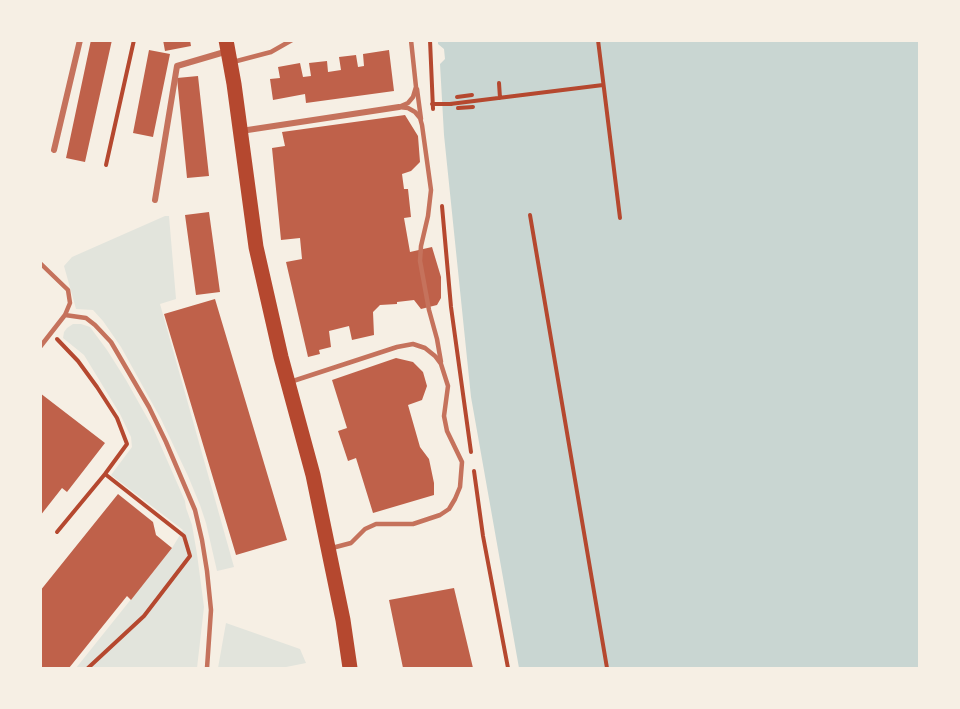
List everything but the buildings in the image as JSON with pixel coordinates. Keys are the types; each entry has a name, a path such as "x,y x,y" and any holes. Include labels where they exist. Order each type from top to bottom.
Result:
{"highway":[{"path":"228,51 256,247 287,382 313,475 343,620 350,669"}],"street":[{"path":"54,150 80,40"},
{"path":"155,200 177,66 228,51"},
{"path":"240,131 399,106"}],"lane":[{"path":"228,51 271,52 292,40"},
{"path":"399,106 408,103 416,87 411,40"},
{"path":"328,549 351,543 364,529 376,524 413,524 440,515 449,509 460,487 462,462 447,431 444,416 448,386 441,364 420,261 431,190 415,77"},
{"path":"399,106 415,112 422,125"},
{"path":"40,262 68,290 70,303 65,315 40,347"},
{"path":"65,315 86,318 111,342 153,416 195,510 206,561 211,610 207,669"},
{"path":"287,382 413,344 425,348 441,364"}],"path":[{"path":"106,165 134,40"},
{"path":"430,40 434,112"},
{"path":"598,40 620,218"},
{"path":"499,83 500,98"},
{"path":"442,105 603,85"},
{"path":"457,97 472,95"},
{"path":"458,108 473,107"},
{"path":"441,202 451,307 471,453"},
{"path":"530,214 607,669"},
{"path":"54,330 57,340 78,361 112,410 127,444 57,532"},
{"path":"473,464 483,536 508,669"},
{"path":"88,669 144,616 190,556 184,536 105,474"}],"shaded area":[{"path":"438,41 919,41 919,668 519,668 471,397 444,135 440,64 445,59 444,49"},
{"path":"169,216 176,299 160,304 234,567 217,571 200,505 161,419 121,347 103,321 93,310 76,309 64,266 72,257"},
{"path":"73,324 90,327 126,380 153,428 185,501 192,525 204,607 197,668 76,668 172,548 183,530 111,475 132,447 131,437 120,414 84,355 63,338 64,332"},
{"path":"226,623 300,649 306,663 281,668 218,668"}]}
